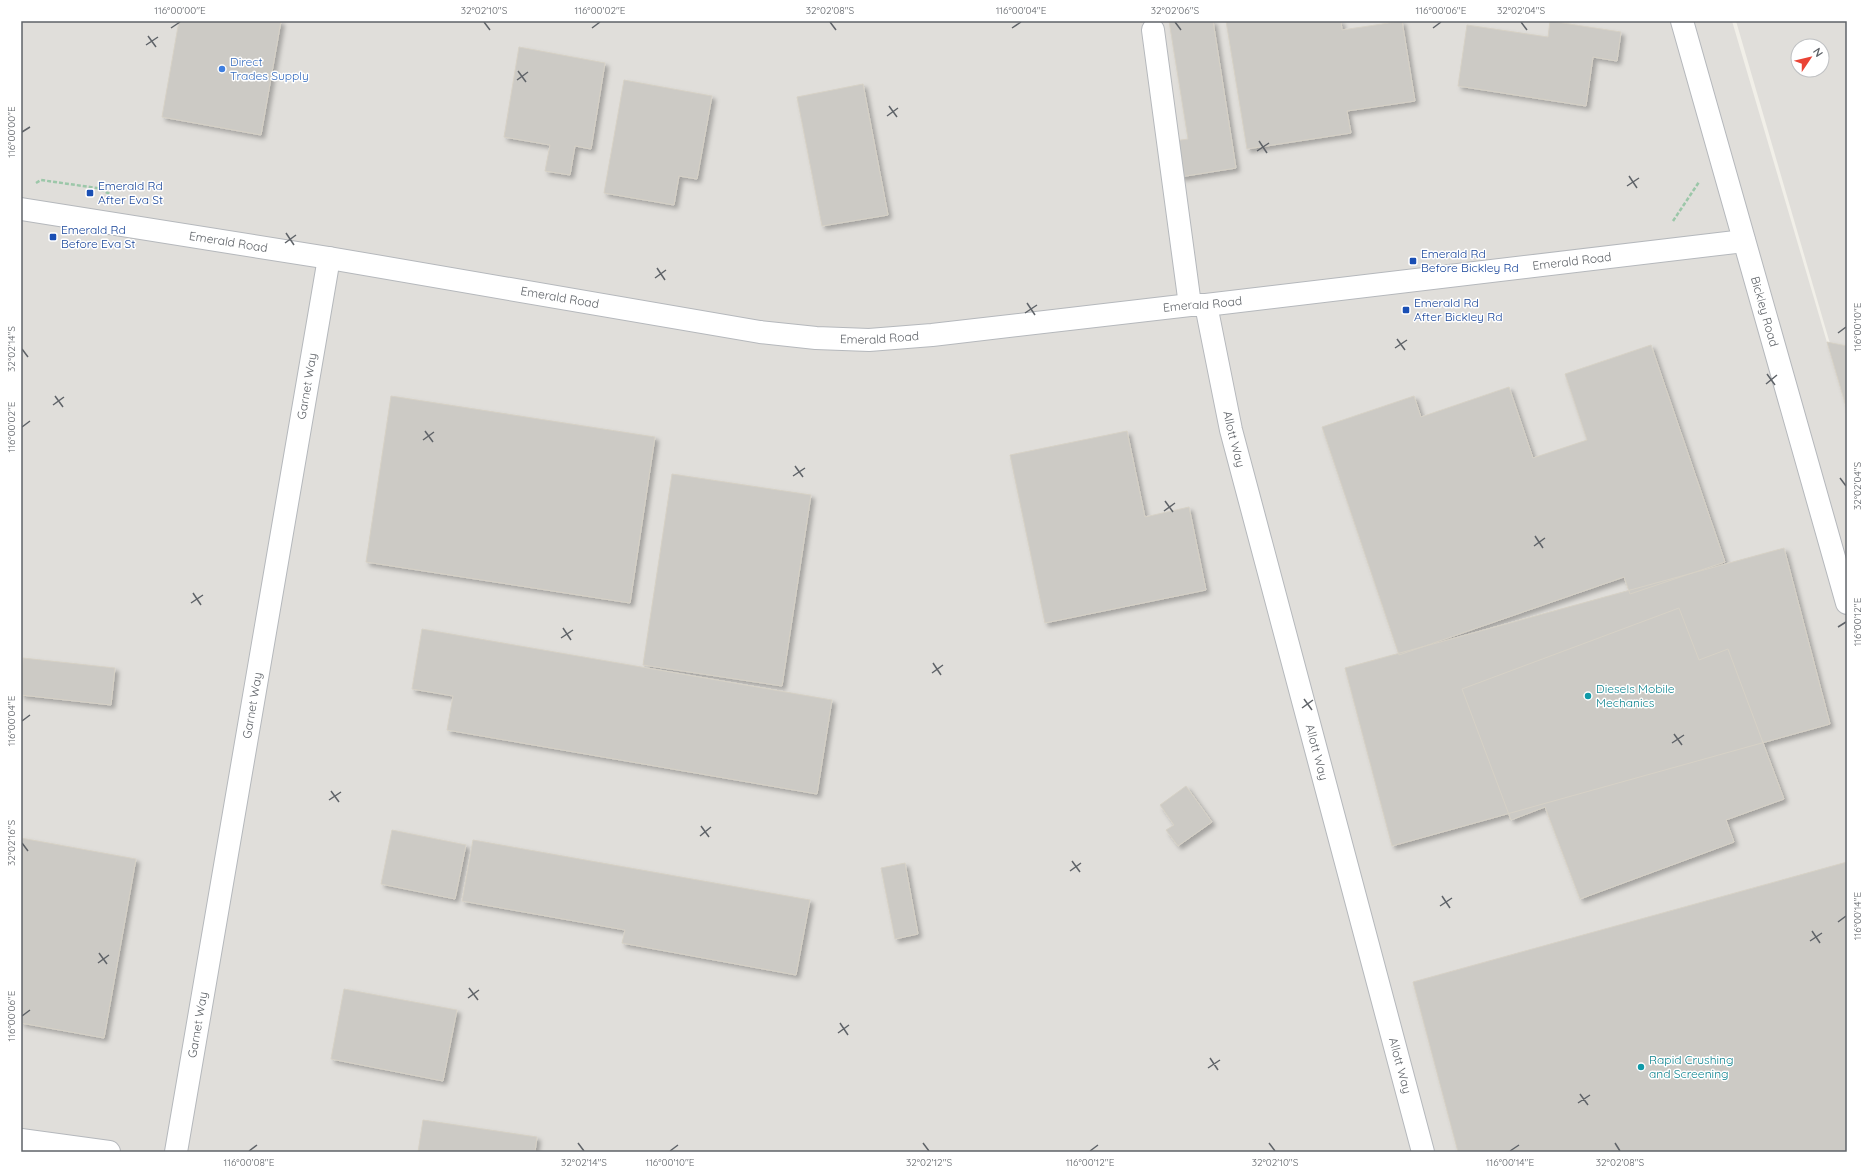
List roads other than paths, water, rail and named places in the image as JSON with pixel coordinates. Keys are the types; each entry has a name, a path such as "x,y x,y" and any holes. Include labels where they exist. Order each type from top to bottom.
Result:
{"street":[{"name":"Bickley Road","path":"1682,21 1847,603"},
{"name":"Allott Way","path":"1153,30 1198,305 1423,1152"},
{"name":"Emerald Road","path":"21,209 329,258 760,332 816,338 869,340 932,335 1198,305 1744,241"},
{"name":"Garnet Way","path":"176,1152 329,258"},
{"path":"21,1140 108,1152"}],"place":[{"name":"Direct Trades Supply","path":"222,69"},
{"name":"Emerald Rd After Eva St","path":"90,193"},
{"name":"Emerald Rd Before Eva St","path":"53,237"},
{"name":"Emerald Rd Before Bickley Rd","path":"1413,261"},
{"name":"Emerald Rd After Bickley Rd","path":"1406,310"},
{"name":"Diesels Mobile Mechanics","path":"1588,696"},
{"name":"Rapid Crushing and Screening","path":"1641,1067"}]}
